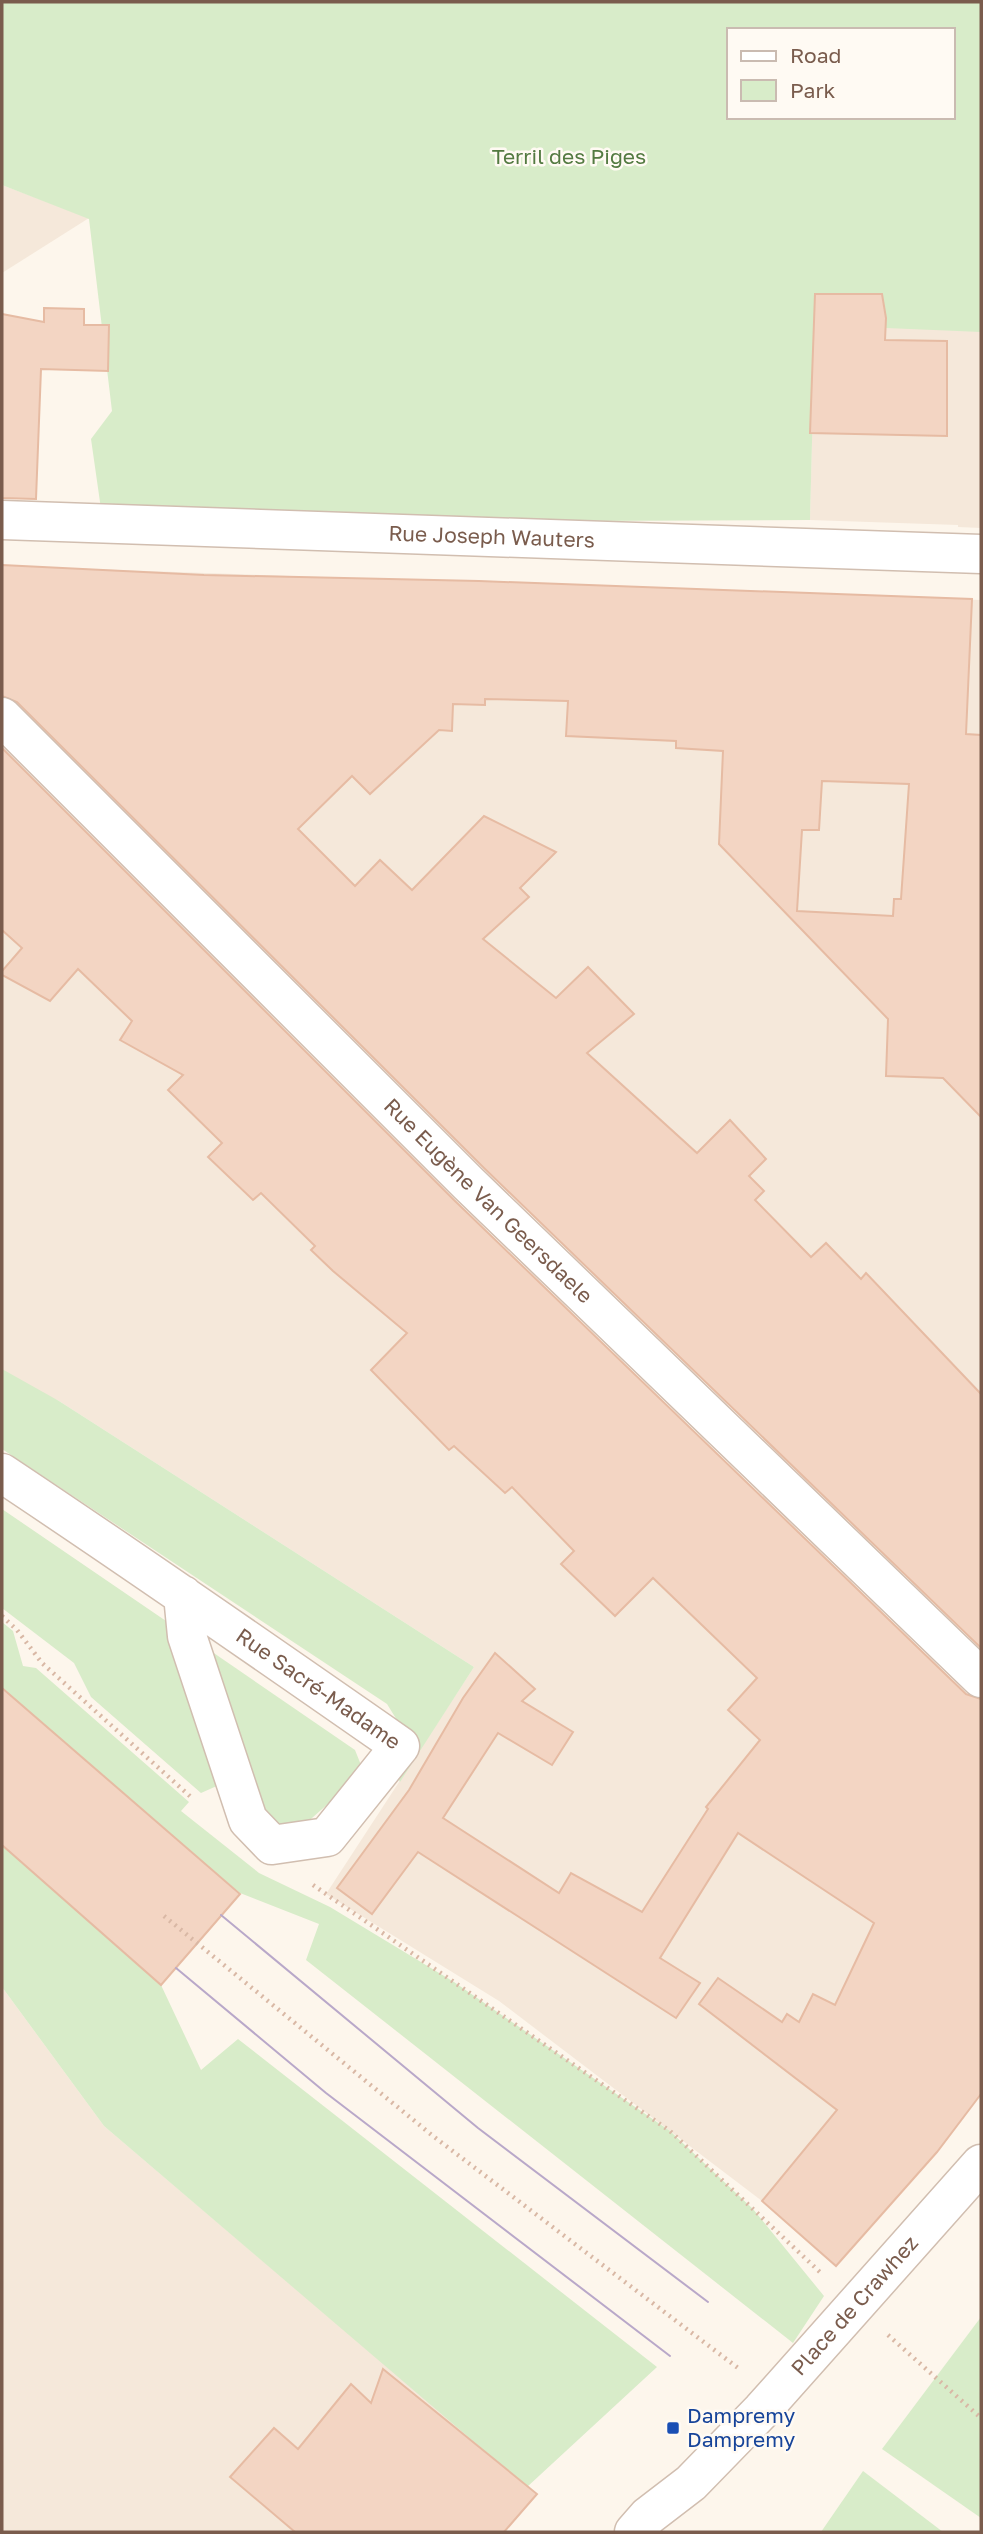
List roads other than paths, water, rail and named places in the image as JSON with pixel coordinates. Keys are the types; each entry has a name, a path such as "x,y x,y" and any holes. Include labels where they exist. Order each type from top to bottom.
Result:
{"street":[{"name":"Rue Joseph Wauters","path":"2,520 981,554"},
{"name":"Rue Eugène Van Geersdaele","path":"2,716 469,1184 981,1678"},
{"name":"Rue Sacré-Madame","path":"2,1473 183,1595 400,1746 327,1837 272,1845 248,1820 187,1636 183,1595"},
{"name":"Place de Crawhez","path":"634,2532 648,2516 691,2483 775,2395 981,2164"}],"tram line":[{"path":"221,1915 478,2128 708,2302"},
{"path":"176,1968 326,2093 670,2356"}],"place":[{"name":"Dampremy Dampremy","path":"673,2428"}],"park label":[{"name":"Terril des Piges","path":"569,157"}]}
